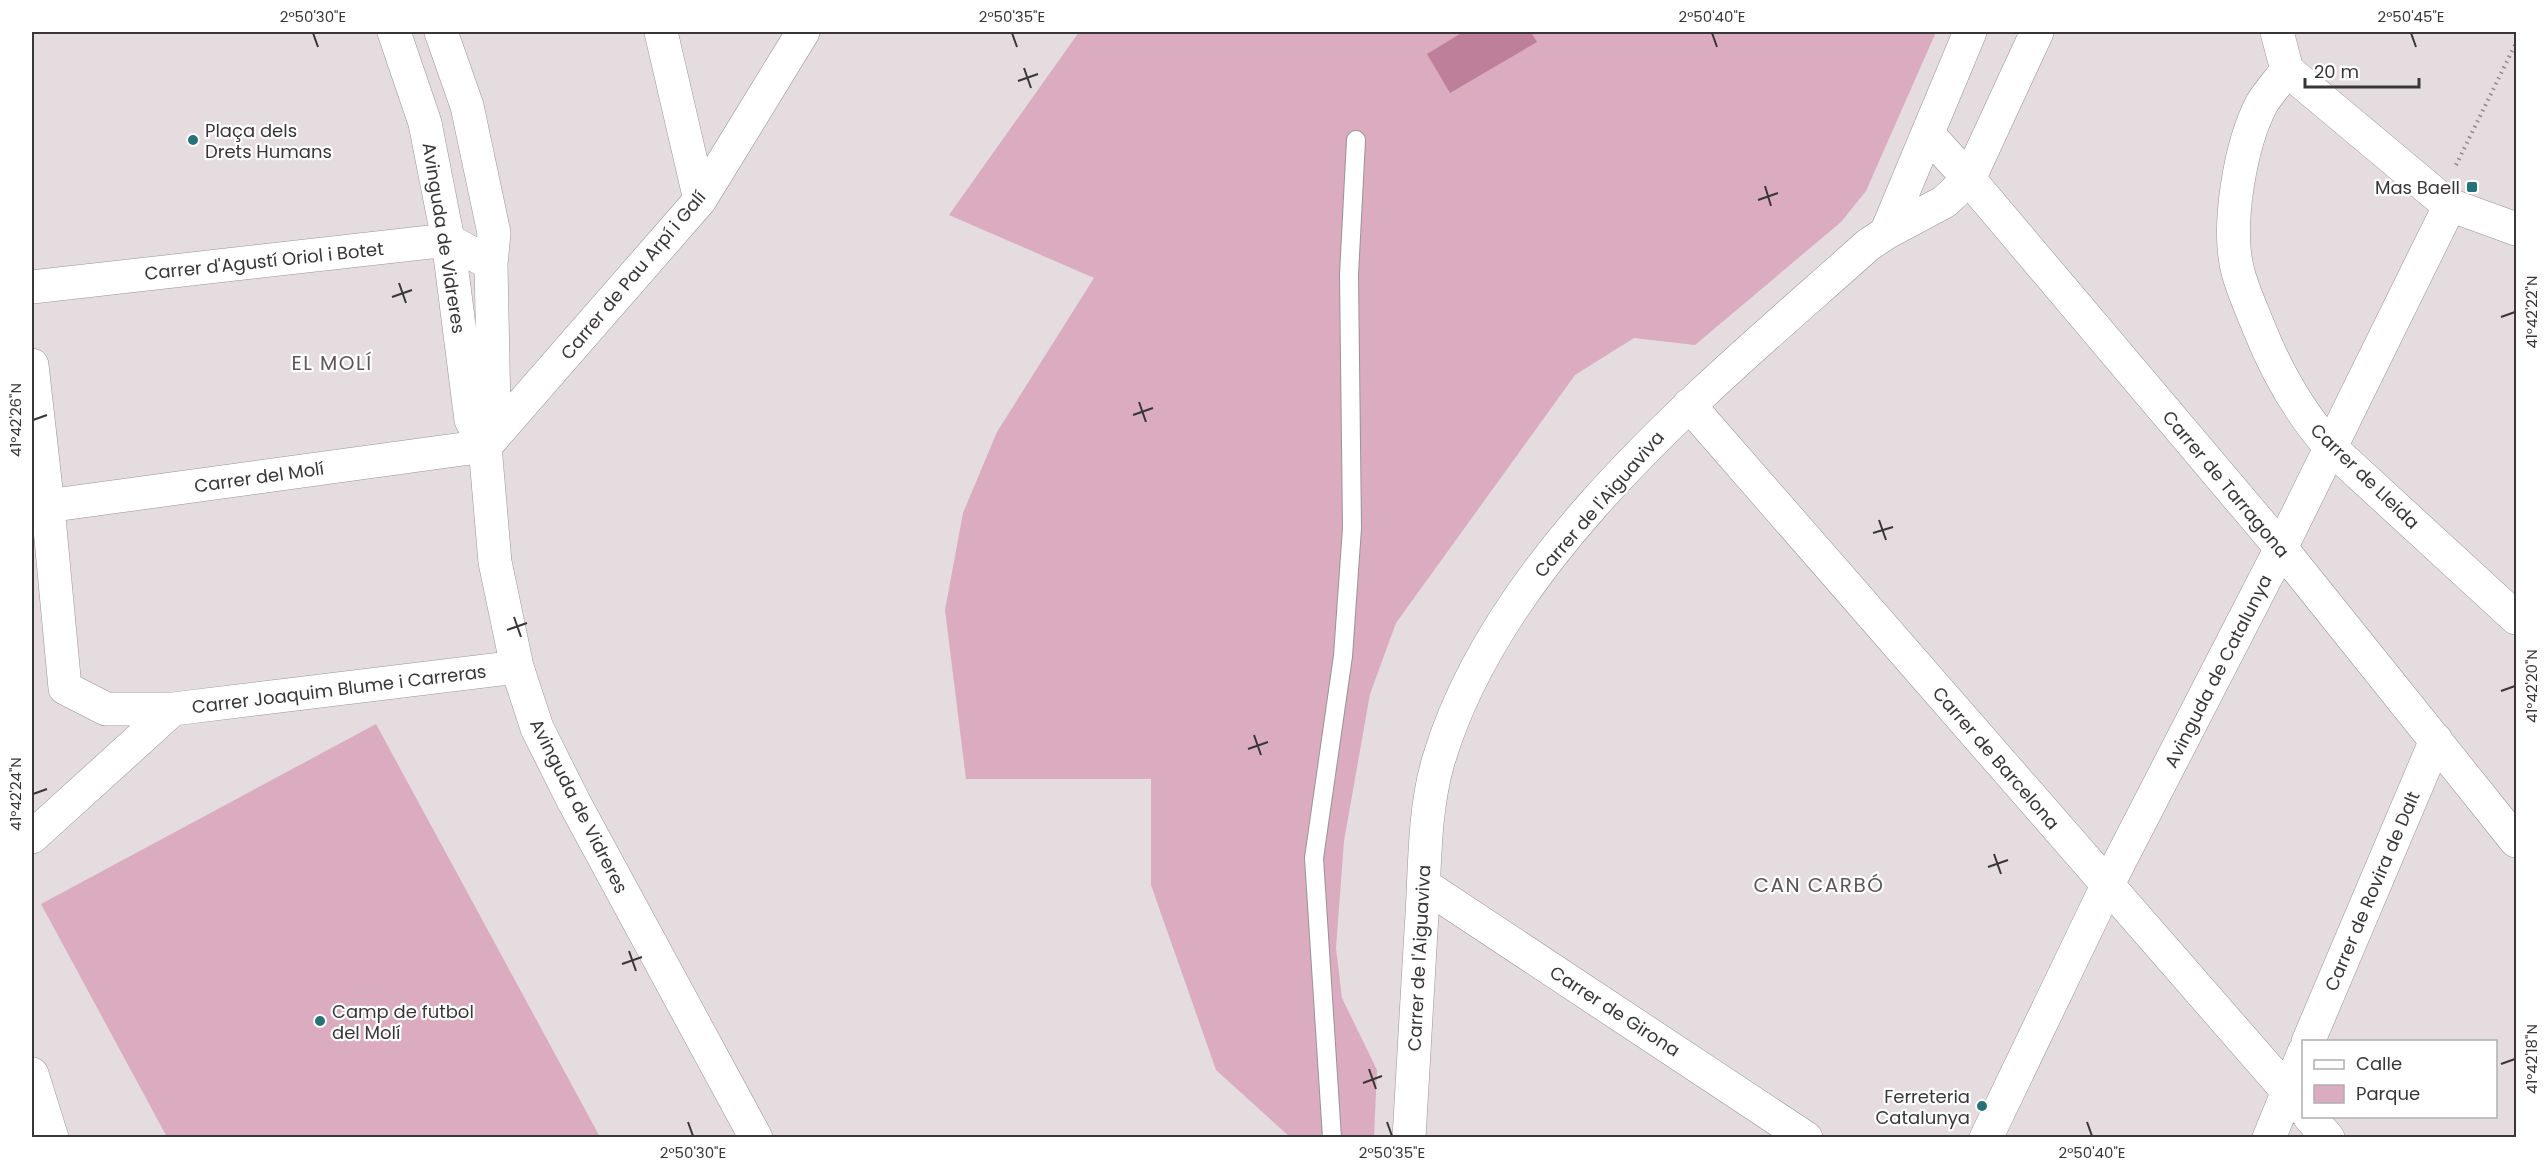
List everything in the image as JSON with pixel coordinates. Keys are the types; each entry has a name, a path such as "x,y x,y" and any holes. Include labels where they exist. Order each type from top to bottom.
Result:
{"street":[{"name":"Avinguda de Vidreres","path":"394,32 425,123 448,240 471,420 485,446"},
{"name":"Avinguda de Vidreres","path":"441,32 467,106 494,233 491,264 494,412 485,446 495,562 517,667 537,728 574,801 756,1137"},
{"path":"661,32 700,200"},
{"name":"Carrer de Pau Arpí i Galí","path":"485,446 700,200 803,32"},
{"path":"1886,233 1970,32"},
{"name":"Carrer de l'Aiguaviva","path":"1409,1137 1427,814 1438,761 1463,697 1489,647 1527,587 1574,528 1630,465 1689,405 1868,245 1944,202 1969,179 2037,32"},
{"path":"2277,32 2287,70 2445,201 2517,229"},
{"name":"Carrer de Lleida","path":"2287,70 2262,103 2237,186 2233,220 2233,246 2238,273 2279,375 2310,424 2331,448 2517,618"},
{"name":"Carrer de Tarragona","path":"1928,134 1969,179 2281,548 2517,841"},
{"name":"Avinguda de Catalunya","path":"1986,1137 2107,886 2331,448 2445,201"},
{"path":"448,240 491,264"},
{"name":"Carrer d'Agustí Oriol i Botet","path":"32,287 448,240"},
{"path":"32,365 40,507 65,688 106,708 173,709"},
{"name":"Carrer de Barcelona","path":"1689,405 2295,1101"},
{"name":"Carrer del Molí","path":"40,507 485,446"},
{"name":"Carrer Joaquim Blume i Carreras","path":"32,837 173,709 517,667"},
{"name":"Carrer de Rovira de Dalt","path":"2308,1040 2436,740"},
{"name":"Carrer de Girona","path":"1424,885 1806,1137"},
{"path":"2269,1137 2295,1101 2302,1063"},
{"path":"32,1074 52,1137"},
{"path":"2311,1118 2328,1137"}],"lane":[{"path":"1332,1137 1314,858 1342,656 1352,528 1349,275 1356,140"}],"path":[{"path":"2445,201 2517,43"}],"green space":[{"path":"1079,32 1936,32 1866,191 1841,222 1695,345 1634,338 1575,375 1396,623 1370,694 1344,841 1336,948 1342,998 1377,1070 1374,1137 1290,1137 1216,1070 1151,885 1151,779 966,779 945,610 963,513 997,432 1094,278 949,215"},
{"name":"Camp de futbol del Molí","path":"376,724 600,1137 167,1137 41,904"}],"shaded area":[{"path":"1463,32 1531,32 1537,42 1450,93 1427,54"}],"place":[{"name":"Plaça dels Drets Humans","path":"193,140"},
{"name":"Mas Baell","path":"2472,187"},
{"name":"Camp de futbol del Molí","path":"320,1021"},
{"name":"Ferreteria Catalunya","path":"1982,1106"}],"district":[{"name":"EL MOLÍ","path":"332,363"},
{"name":"CAN CARBÓ","path":"1819,885"}]}
